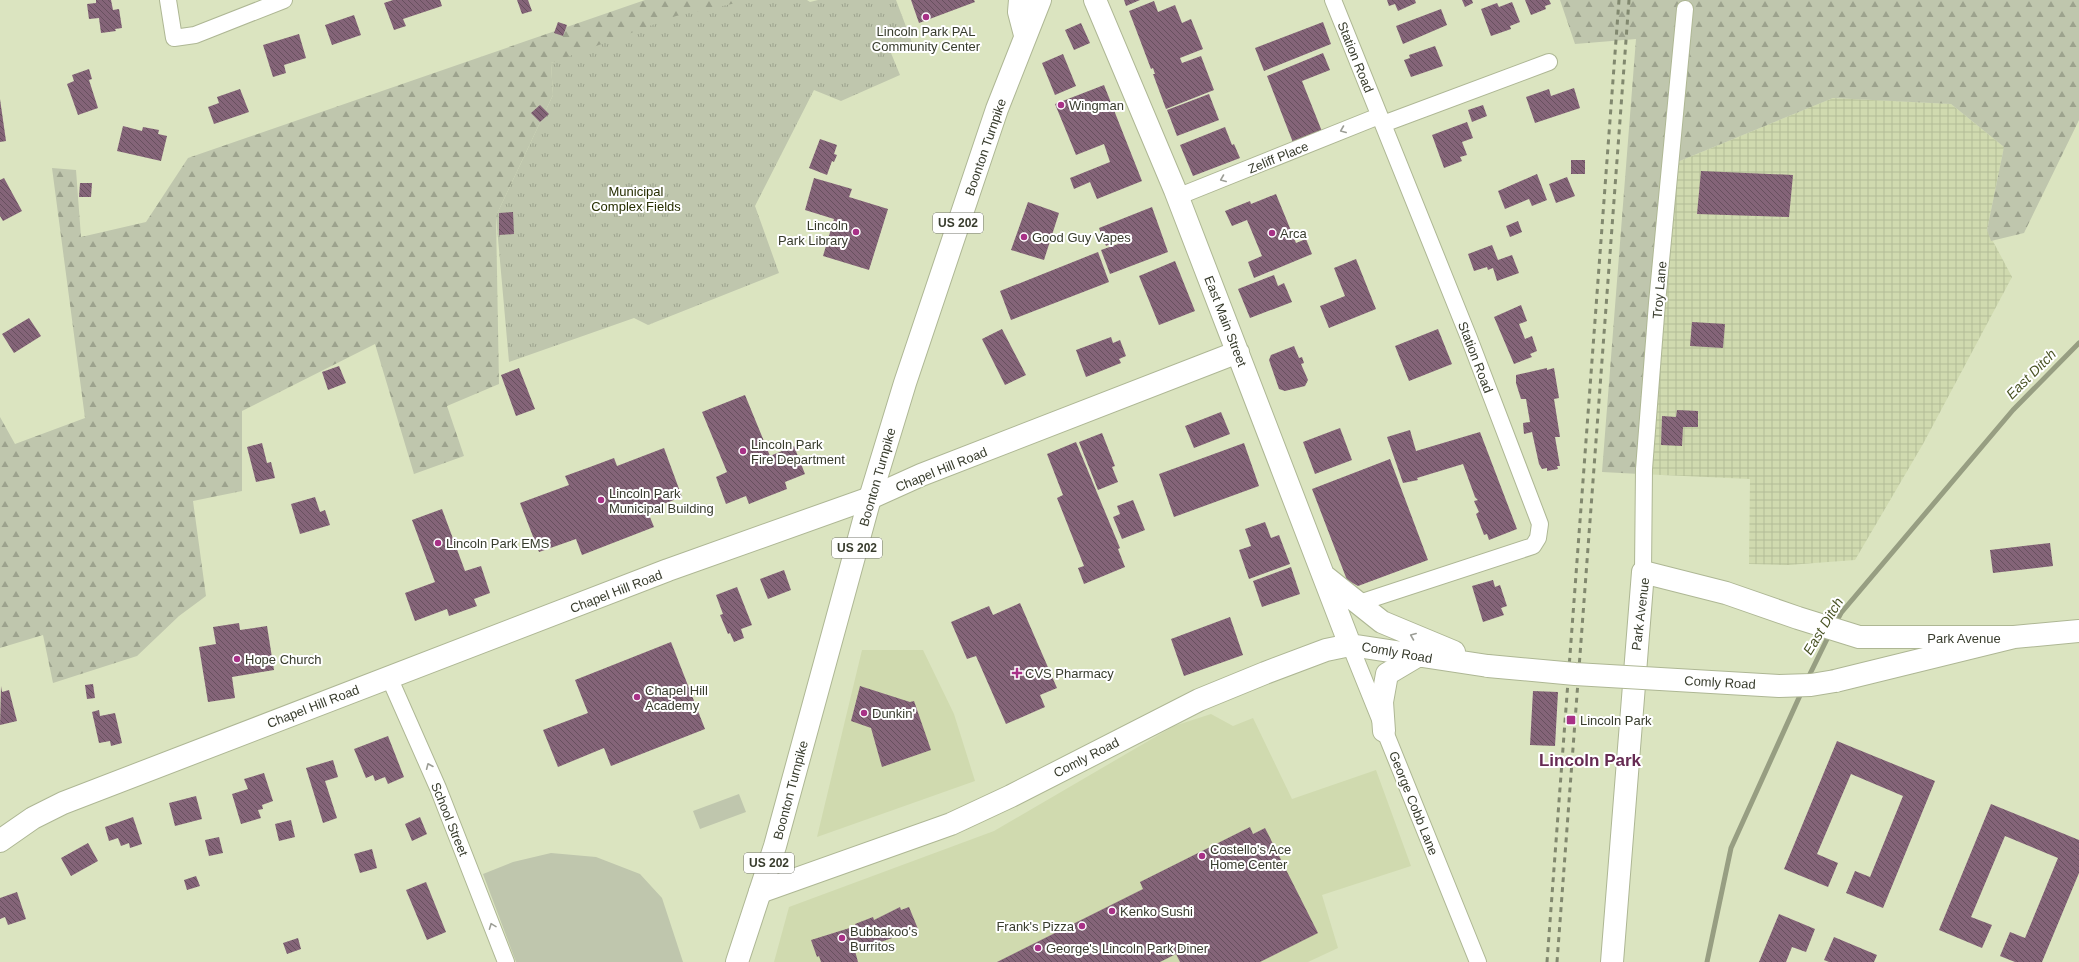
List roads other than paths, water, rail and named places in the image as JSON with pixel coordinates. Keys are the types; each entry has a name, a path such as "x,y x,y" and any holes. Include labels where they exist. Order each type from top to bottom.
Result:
{"main road":[{"path":"1020,0 1019,12 1025,35"},
{"name":"Boonton Turnpike","path":"737,962 775,846 870,498 941,272 997,109 1040,0"},
{"name":"East Main Street","path":"1095,0 1178,197 1350,645"},
{"name":"Chapel Hill Road","path":"0,841 33,818 62,803 668,570 870,498 921,475 1238,352"},
{"name":"Park Avenue","path":"1612,962 1642,572 1726,593 1859,637 2014,637"},
{"path":"1323,574 1382,622 1488,666"},
{"name":"Comly Road","path":"760,892 951,824 1011,796 1199,700 1286,664 1326,650 1350,645 1488,666 1575,674 1779,686 1811,685 1835,681 2014,637 2079,630"},
{"path":"1876,638 1883,650 1884,657 1878,670"},
{"path":"1384,731 1382,702 1387,674 1419,655"}],"street":[{"path":"168,0 174,38 195,35 284,0"},
{"name":"Station Road","path":"1333,0 1469,338 1540,524 1538,538 1533,546 1359,603"},
{"name":"Troy Lane","path":"1642,572 1644,469 1657,303 1685,9"},
{"name":"Zeliff Place","path":"1178,197 1381,120 1549,62"},
{"name":"George Cobb Lane","path":"1350,645 1478,962"},
{"name":"School Street","path":"389,677 438,788 506,962"}],"waterway":[{"name":"East Ditch","path":"1835,624 1841,613 2013,410 2079,343"},
{"name":"East Ditch","path":"1807,680 1830,633"},
{"name":"East Ditch","path":"1707,962 1731,848 1802,691"}],"railway":[{"path":"1547,962 1619,0"},
{"path":"1557,962 1629,0"}],"place":[{"name":"Lincoln Park PAL Community Center","path":"926,17"},
{"name":"Wingman","path":"1061,105"},
{"name":"Lincoln Park Library","path":"856,232"},
{"name":"Arca","path":"1272,233"},
{"name":"Good Guy Vapes","path":"1024,237"},
{"name":"Lincoln Park Fire Department","path":"743,451"},
{"name":"Lincoln Park Municipal Building","path":"601,500"},
{"name":"Lincoln Park EMS","path":"438,543"},
{"name":"Hope Church","path":"237,659"},
{"name":"CVS Pharmacy","path":"1017,673"},
{"name":"Chapel Hill Academy","path":"637,697"},
{"name":"Dunkin'","path":"864,713"},
{"name":"Lincoln Park","path":"1571,720"},
{"name":"Costello's Ace Home Center","path":"1202,856"},
{"name":"Kenko Sushi","path":"1112,911"},
{"name":"Frank's Pizza","path":"1082,926"},
{"name":"Bubbakoo's Burritos","path":"842,938"},
{"name":"George's Lincoln Park Diner","path":"1038,948"}],"district":[{"name":"Lincoln Park","path":"1590,760"}],"park label":[{"name":"Municipal Complex Fields","path":"636,198"}]}
